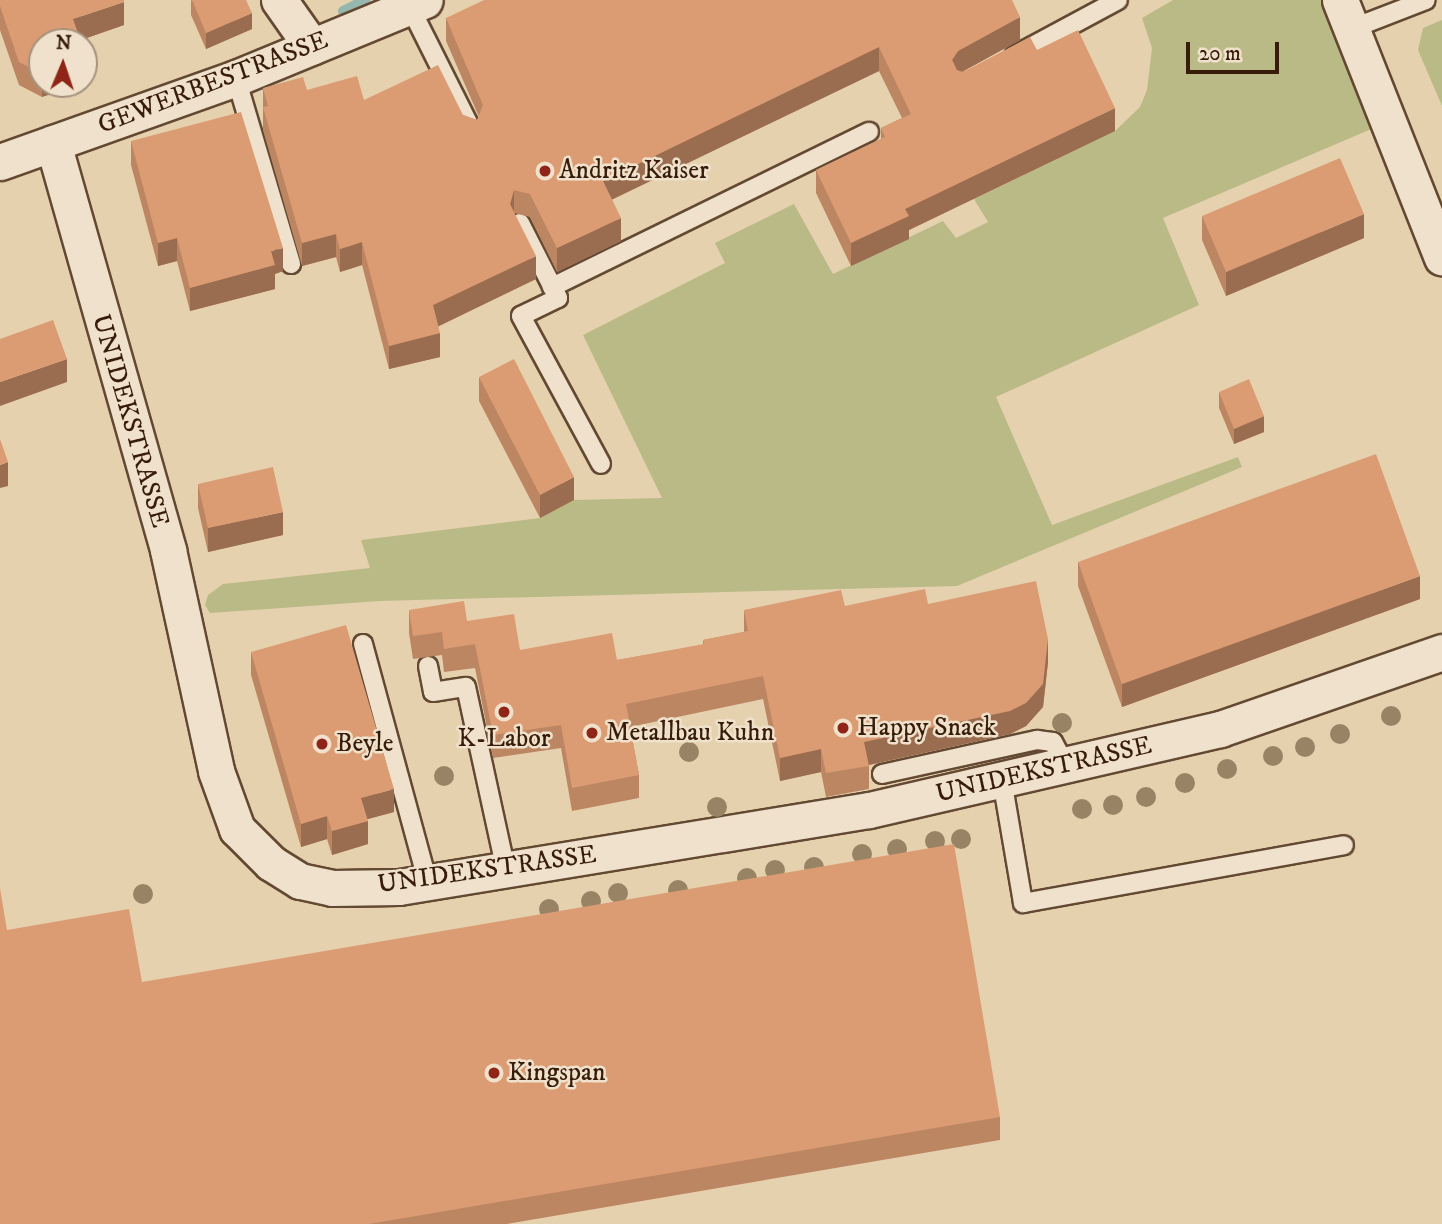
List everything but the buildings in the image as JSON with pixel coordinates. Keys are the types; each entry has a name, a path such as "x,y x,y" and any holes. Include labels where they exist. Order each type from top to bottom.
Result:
{"street":[{"path":"279,0 312,47"},
{"name":"GEWERBESTRASSE","path":"2,156 52,143 236,78 418,4"},
{"path":"1346,15 1442,256"},
{"name":"UNIDEKSTRASSE","path":"52,143 168,550 216,771 237,829 271,863 300,881 332,888 428,883 869,810 1220,729 1442,652"}],"lane":[{"path":"999,64 1118,0"},
{"path":"1346,15 1426,0"},
{"path":"418,4 473,133"},
{"path":"236,78 291,264"},
{"path":"552,287 869,132"},
{"path":"520,223 558,298 522,316 601,464"},
{"path":"363,644 428,883"},
{"path":"428,666 433,692 466,687 506,870"},
{"path":"882,774 1037,740 1053,742 1065,765"},
{"path":"1002,780 1023,903 1344,845"}],"green space":[{"path":"1173,0 1325,0 1376,127 1163,218 1199,305 996,397 1052,525 1238,457 1242,467 957,586 379,601 210,613 205,605 208,595 223,584 370,568 361,540 540,518 574,500 662,498 583,335 725,263 715,243 794,204 833,274 943,221 956,238 988,222 974,199 1115,131 1140,107 1147,90 1152,48 1142,18"},
{"path":"1442,20 1442,106 1418,50 1423,28"}],"waterway":[{"path":"343,11 366,0"}],"place":[{"name":"Andritz Kaiser","path":"545,171"},
{"name":"K-Labor","path":"504,712"},
{"name":"Happy Snack","path":"843,728"},
{"name":"Metallbau Kuhn","path":"592,733"},
{"name":"Beyle","path":"322,744"},
{"name":"Kingspan","path":"494,1073"}]}
